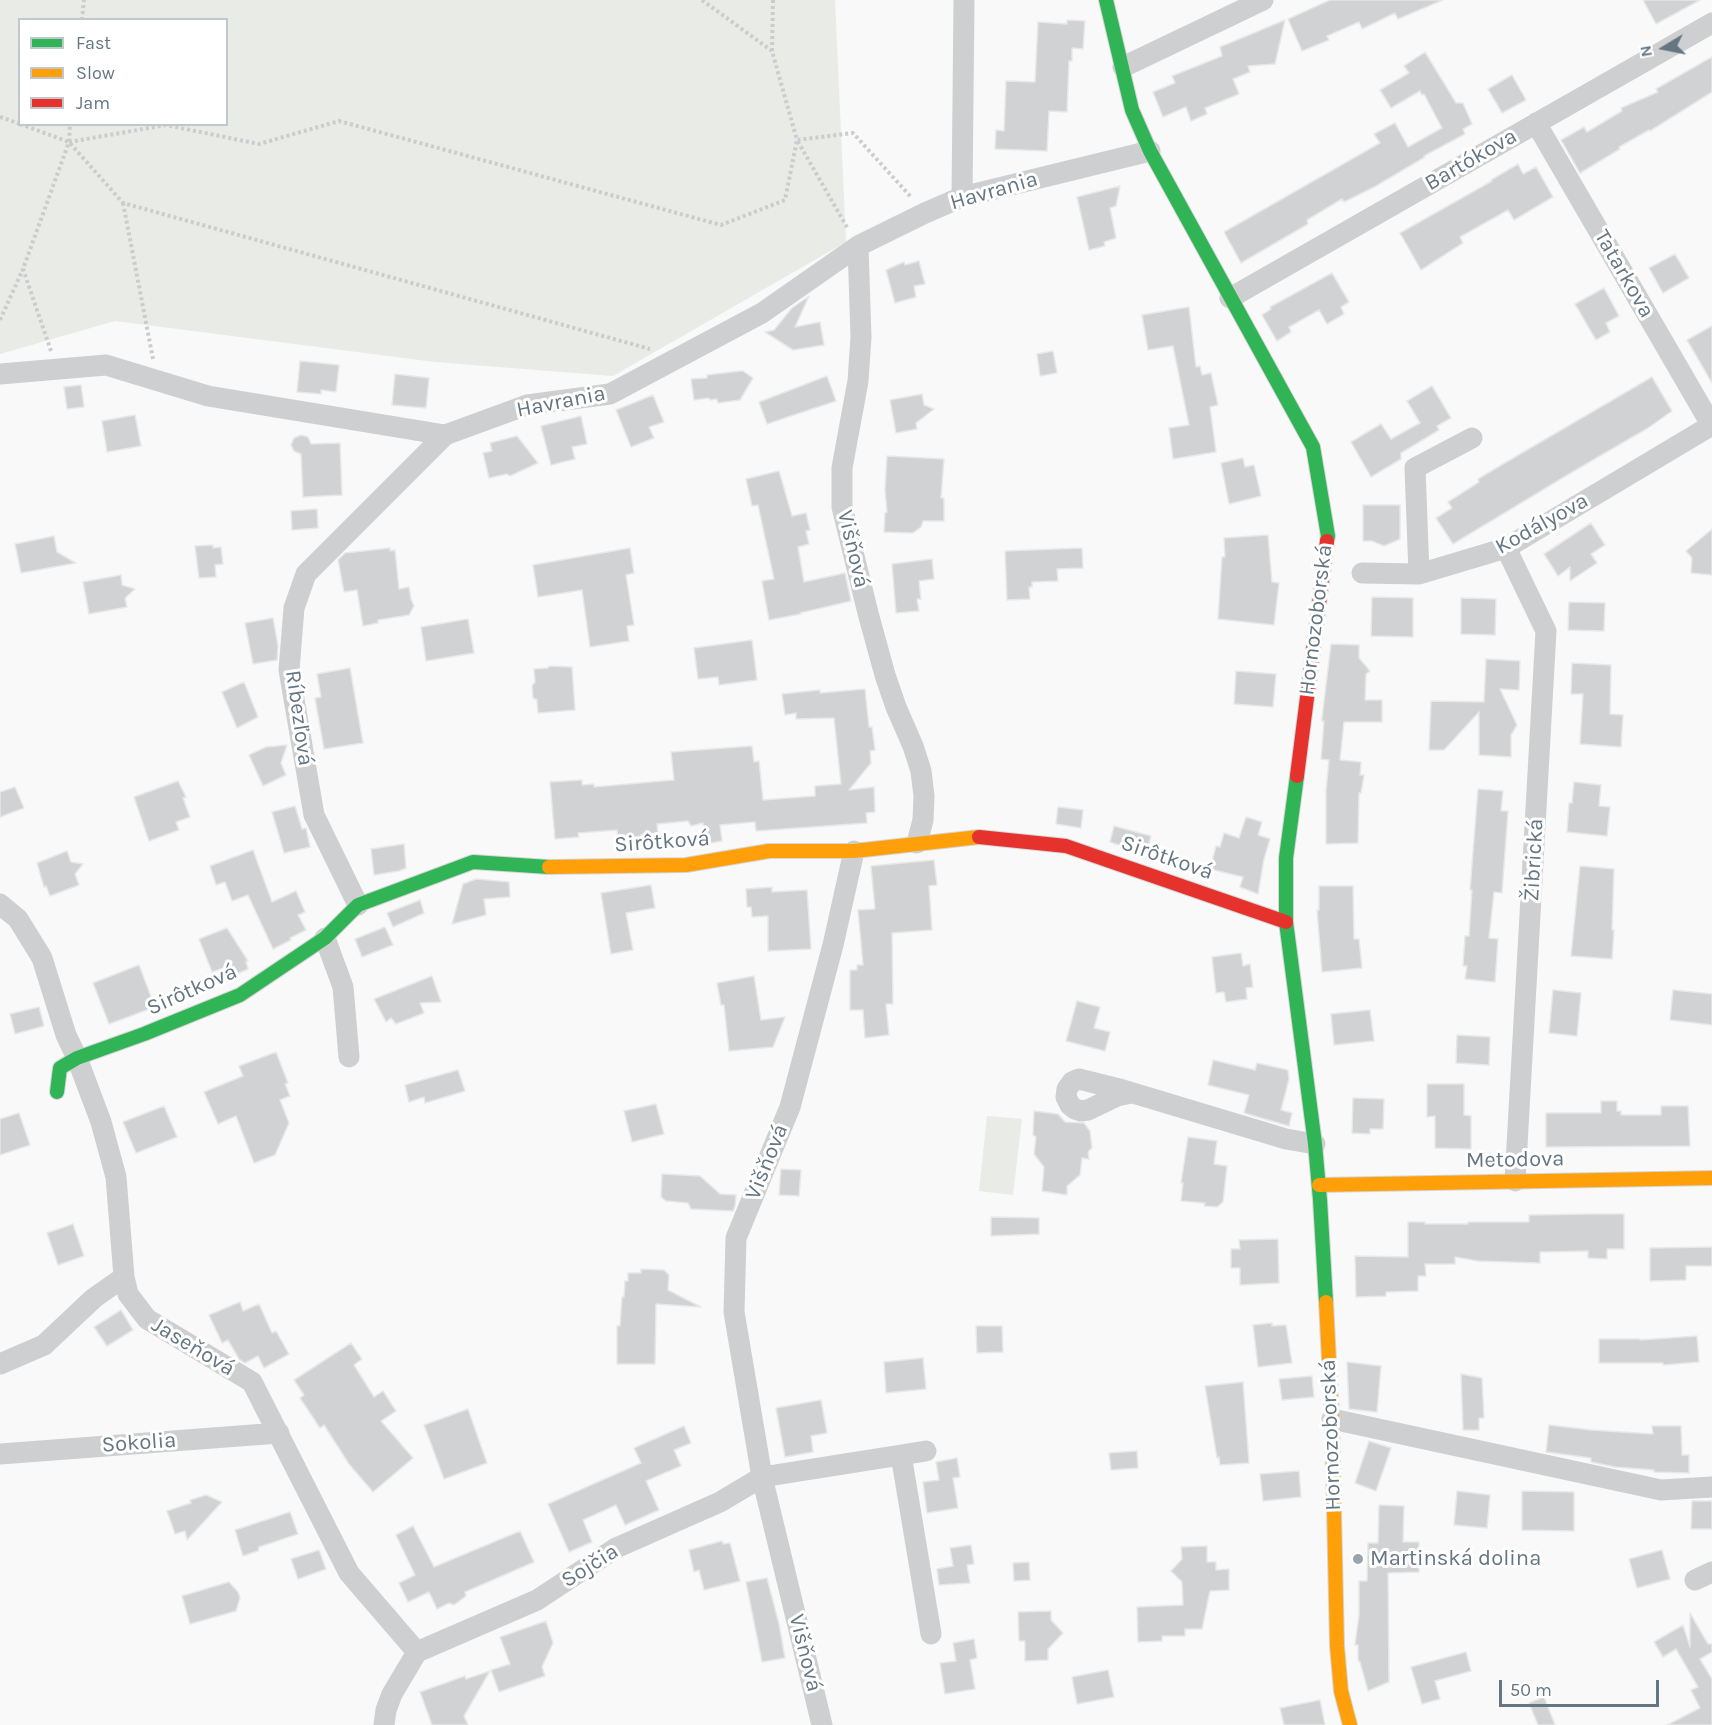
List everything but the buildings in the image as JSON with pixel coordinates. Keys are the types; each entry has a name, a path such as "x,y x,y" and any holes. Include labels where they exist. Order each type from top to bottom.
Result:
{"street":[{"path":"962,197 964,0"},
{"name":"Hornozoborská","path":"1107,0 1132,110 1150,151 1313,447 1328,536 1287,858 1286,922 1319,1185 1332,1419 1338,1668 1341,1691 1350,1725"},
{"path":"1123,68 1263,0"},
{"name":"Bartókova","path":"1230,298 1712,24"},
{"name":"Tatarkova","path":"1536,123 1712,425"},
{"name":"Havrania","path":"0,374 106,365 208,396 445,435 527,405 610,394 762,313 858,246 962,197 1150,151"},
{"name":"Višňová","path":"858,246 861,337 858,381 842,468 842,507 885,675 921,771 924,796 923,820 917,843"},
{"name":"Kodályova","path":"1362,573 1419,574 1506,548 1712,425"},
{"name":"Ríbezľová","path":"358,905 314,815 289,670 294,608 306,574 445,435"},
{"path":"1419,574 1415,468 1472,438"},
{"name":"Žibrická","path":"1506,548 1546,631 1515,1181"},
{"name":"Sirôtková","path":"77,1058 240,995 325,938 358,905 473,862 548,867 686,865 769,851 854,851 978,837 1066,846 1286,922"},
{"name":"Višňová","path":"822,1725 762,1477 734,1312 736,1238 790,1107 833,945 854,851"},
{"name":"Jaseňová","path":"0,904 18,919 42,958 66,1035 101,1122 116,1177 124,1277 128,1294 147,1319 252,1382 349,1573 417,1652"},
{"path":"325,938 343,987 350,1057"},
{"path":"57,1092 60,1068 77,1058"},
{"path":"1131,1093 1286,1139 1315,1144"},
{"name":"Metodova","path":"1319,1185 1712,1178"},
{"path":"0,1364 44,1345 94,1298 124,1277"},
{"path":"1332,1419 1661,1490 1712,1487"},
{"name":"Sokolia","path":"0,1454 279,1433"},
{"path":"762,1477 926,1450"},
{"path":"901,1455 931,1634"},
{"name":"Sojčia","path":"417,1652 537,1600 616,1548 720,1503 762,1477"},
{"path":"384,1725 386,1710 392,1695 417,1652"}],"path":[{"path":"82,18 84,0"},
{"path":"702,0 772,51"},
{"path":"773,0 772,51 797,140 858,246"},
{"path":"0,117 18,123"},
{"path":"171,126 259,144 339,121 721,225 785,200 797,140"},
{"path":"25,126 69,142 123,203 156,380"},
{"path":"0,320 23,269 69,142 70,126"},
{"path":"69,142 160,126"},
{"path":"797,140 853,133 925,213"},
{"path":"123,203 680,357"},
{"path":"23,269 57,369"}],"shaded area":[{"path":"0,0 835,0 846,242 613,376 435,362 115,321 0,354"},
{"path":"987,1116 1022,1119 1013,1195 979,1191"}],"traffic: fast":[{"path":"1106,0 1132,110 1150,151 1313,447 1327,541"},
{"path":"1297,776 1286,858 1286,922 1315,1144 1326,1302"},
{"path":"57,1092 60,1068 77,1058 240,995 325,938 358,905 473,862 549,867"}],"traffic: slow":[{"path":"549,867 686,865 769,851 854,851 979,837"},
{"path":"1319,1185 1712,1178"},
{"path":"1326,1302 1332,1419 1337,1646 1341,1691 1350,1725"}],"traffic: jam":[{"path":"1297,776 1327,541"},
{"path":"979,837 1066,846 1286,922"}],"place":[{"name":"Martinská dolina","path":"1358,1559"}]}
